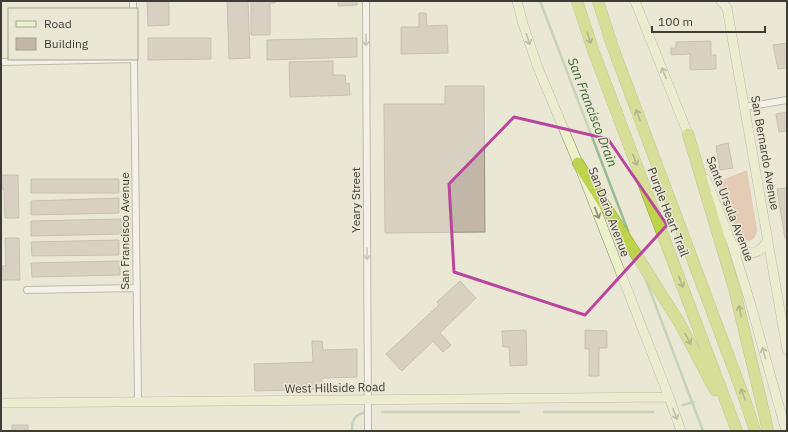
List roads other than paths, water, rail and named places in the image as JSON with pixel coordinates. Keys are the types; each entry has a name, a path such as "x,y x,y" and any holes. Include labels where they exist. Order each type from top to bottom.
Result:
{"highway":[{"name":"Purple Heart Trail","path":"578,1 593,50 737,431"},
{"name":"Purple Heart Trail","path":"598,1 612,45 744,396 755,431"},
{"path":"688,134 734,288 768,431"},
{"path":"578,163 679,322 737,431"}],"main road":[{"name":"San Dario Avenue","path":"517,1 538,68 578,163 681,431"},
{"name":"Santa Ursula Avenue","path":"636,1 732,244 786,431"},
{"name":"San Bernardo Avenue","path":"726,3 787,350"},
{"path":"732,244 741,250 754,253 760,251 768,239"},
{"name":"West Hillside Road","path":"1,403 669,397"}],"street":[{"name":"Yeary Street","path":"366,1 368,431"},
{"path":"1,62 90,60"},
{"name":"San Francisco Avenue","path":"134,60 138,402"},
{"path":"745,107 787,100"},
{"path":"27,290 136,288"}],"waterway":[{"name":"San Francisco Drain","path":"540,1 628,231"},
{"name":"San Francisco Drain","path":"646,280 703,431"},
{"path":"683,405 693,402"},
{"path":"382,412 519,412"},
{"path":"544,412 653,412"},
{"path":"352,431 352,425 355,418 363,413"}]}
